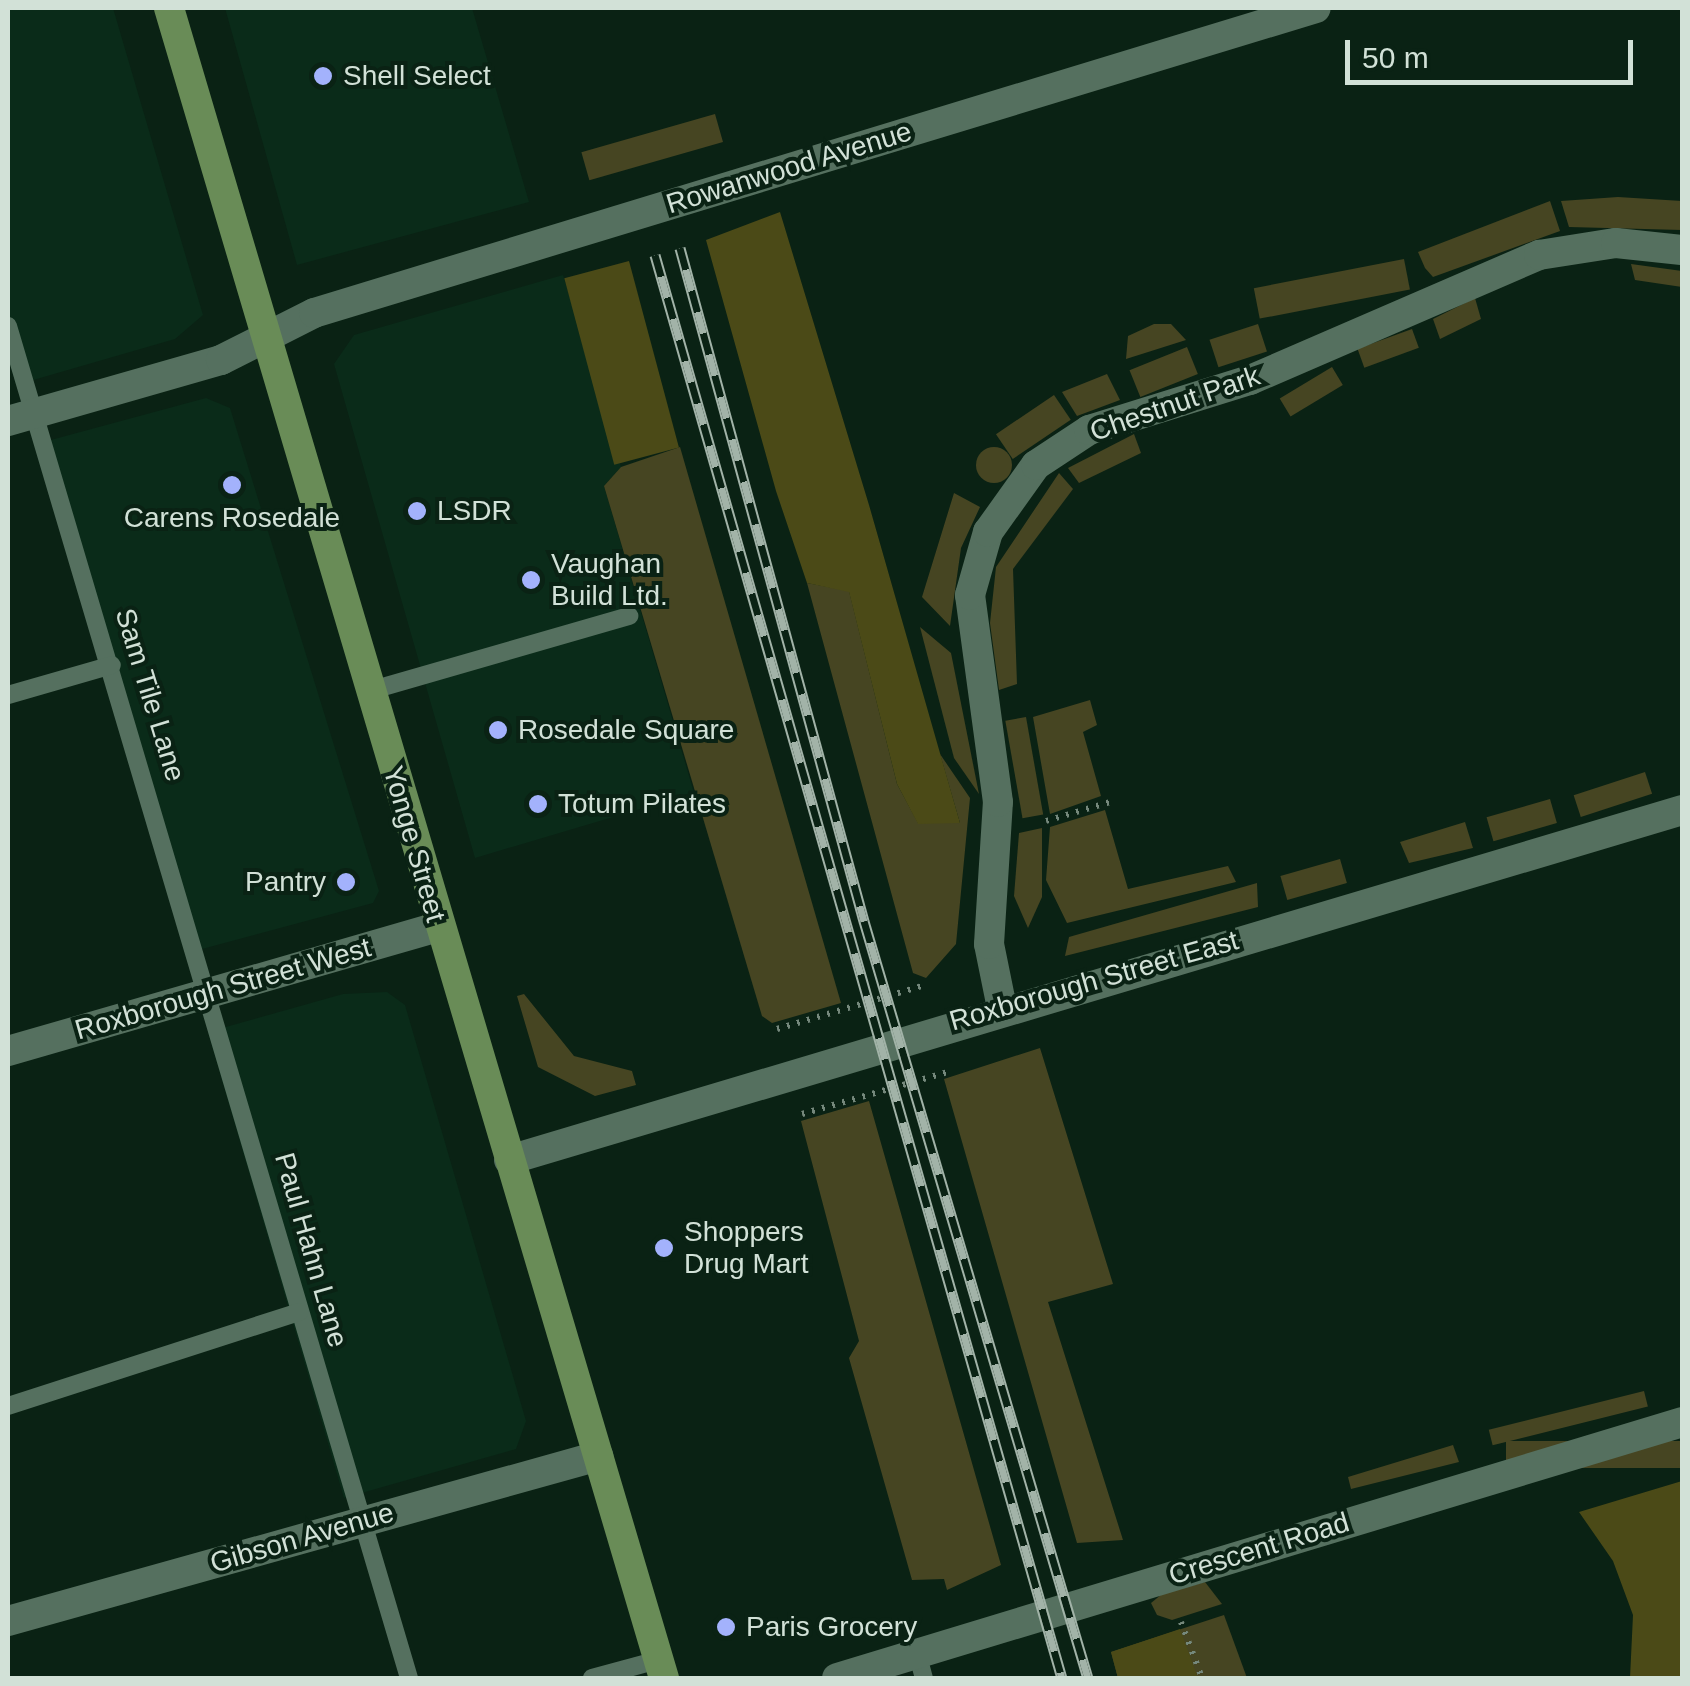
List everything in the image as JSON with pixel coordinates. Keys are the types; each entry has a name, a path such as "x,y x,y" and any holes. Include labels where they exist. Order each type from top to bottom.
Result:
{"main road":[{"name":"Yonge Street","path":"169,8 661,1669"}],"street":[{"name":"Rowanwood Avenue","path":"21,418 267,342 314,314 1316,8"},
{"name":"Chestnut Park","path":"1002,1008 989,944 998,802 970,595 988,532 1036,465 1090,430 1310,356 1539,256 1616,244 1682,250"},
{"name":"Roxborough Street East","path":"509,1160 789,1071 1682,810"},
{"name":"Roxborough Street West","path":"8,1050 439,928"},
{"name":"Crescent Road","path":"837,1678 921,1667 983,1632 1682,1422"},
{"name":"Gibson Avenue","path":"8,1621 598,1456"}],"lane":[{"name":"Sam Tile Lane","path":"8,326 21,418 112,665 210,993"},
{"path":"369,691 628,616"},
{"path":"8,695 112,665"},
{"name":"Paul Hahn Lane","path":"210,993 299,1312 409,1678"},
{"path":"8,1406 299,1312"},
{"path":"592,1678 661,1669"}],"path":[{"path":"1046,821 1113,802"},
{"path":"777,1029 926,985"},
{"path":"802,1114 951,1071"},
{"path":"1181,1622 1202,1678"}],"shaded area":[{"path":"8,8 113,8 203,315 175,339 16,385 8,356"},
{"path":"225,8 472,8 529,202 297,265"},
{"path":"715,114 723,142 589,180 581,152"},
{"path":"1618,197 1682,201 1682,230 1569,227 1561,201"},
{"path":"1550,201 1560,231 1433,277 1425,268 1418,252"},
{"path":"780,212 960,823 918,824 897,784 849,592 807,583 776,491 706,240"},
{"path":"1404,259 1410,289 1260,319 1254,288"},
{"path":"629,261 679,447 614,465 564,278"},
{"path":"1631,264 1682,271 1682,287 1635,280"},
{"path":"563,275 621,467 604,486 694,793 475,858 334,364 354,335"},
{"path":"1475,298 1481,319 1440,339 1433,319"},
{"path":"1154,324 1171,324 1186,340 1126,359 1128,336"},
{"path":"1258,324 1267,352 1218,367 1209,340"},
{"path":"1412,329 1419,348 1364,368 1357,349"},
{"path":"1187,347 1198,374 1140,397 1130,370"},
{"path":"1332,367 1343,385 1291,416 1280,398"},
{"path":"1107,374 1120,400 1077,416 1062,392"},
{"path":"1054,395 1071,420 1013,459 996,434"},
{"path":"206,398 230,408 379,891 373,903 191,952 36,444"},
{"path":"1134,434 1141,453 1079,483 1068,468"},
{"path":"680,447 841,1003 772,1023 762,1016 604,486 621,467"},
{"path":"994,447 1007,452 1012,465 1007,478 994,483 981,478 976,465 981,452"},
{"path":"1059,473 1073,489 1013,569 1017,684 999,690 990,623 996,567"},
{"path":"954,493 980,507 961,548 950,626 922,597"},
{"path":"807,583 849,591 897,784 918,823 960,823 940,754 970,798 956,944 926,978 913,973"},
{"path":"920,627 951,653 979,794 954,758"},
{"path":"1090,700 1097,725 1083,732 1101,796 1050,814 1033,717"},
{"path":"1026,717 1043,814 1023,818 1005,721"},
{"path":"1645,772 1652,794 1581,817 1574,795"},
{"path":"1550,799 1557,823 1493,841 1487,817"},
{"path":"1105,810 1128,889 1228,866 1236,882 1067,923 1046,880 1050,827"},
{"path":"1465,822 1473,848 1409,863 1400,842"},
{"path":"1042,828 1042,897 1028,928 1014,896 1019,833"},
{"path":"1340,859 1347,883 1287,900 1280,876"},
{"path":"1257,883 1258,907 1065,956 1069,937"},
{"path":"387,992 405,1005 526,1421 516,1449 344,1498 208,1032 343,994"},
{"path":"524,994 574,1056 632,1071 636,1085 595,1096 538,1067 517,996"},
{"path":"1040,1048 1113,1284 1048,1302 1123,1540 1077,1543 944,1079"},
{"path":"869,1101 1001,1565 947,1590 944,1579 912,1580 849,1358 859,1341 801,1121"},
{"path":"1644,1391 1648,1407 1493,1445 1489,1430"},
{"path":"1506,1441 1682,1441 1682,1468 1506,1468"},
{"path":"1453,1445 1459,1462 1351,1489 1348,1477"},
{"path":"1682,1481 1682,1678 1630,1678 1633,1615 1613,1561 1579,1512"},
{"path":"1205,1582 1222,1604 1172,1620 1157,1615 1151,1603 1162,1594"},
{"path":"1224,1615 1247,1678 1118,1678 1111,1652"},
{"path":"1180,1629 1198,1678 1118,1678 1111,1652"}],"railway":[{"path":"680,248 864,921 1088,1678"},
{"path":"655,255 1062,1678"}],"place":[{"name":"Shell Select","path":"323,76"},
{"name":"Carens Rosedale","path":"232,485"},
{"name":"LSDR","path":"417,511"},
{"name":"Vaughan Build Ltd.","path":"531,580"},
{"name":"Rosedale Square","path":"498,730"},
{"name":"Totum Pilates","path":"538,804"},
{"name":"Pantry","path":"346,882"},
{"name":"Shoppers Drug Mart","path":"664,1248"},
{"name":"Paris Grocery","path":"726,1627"}]}
